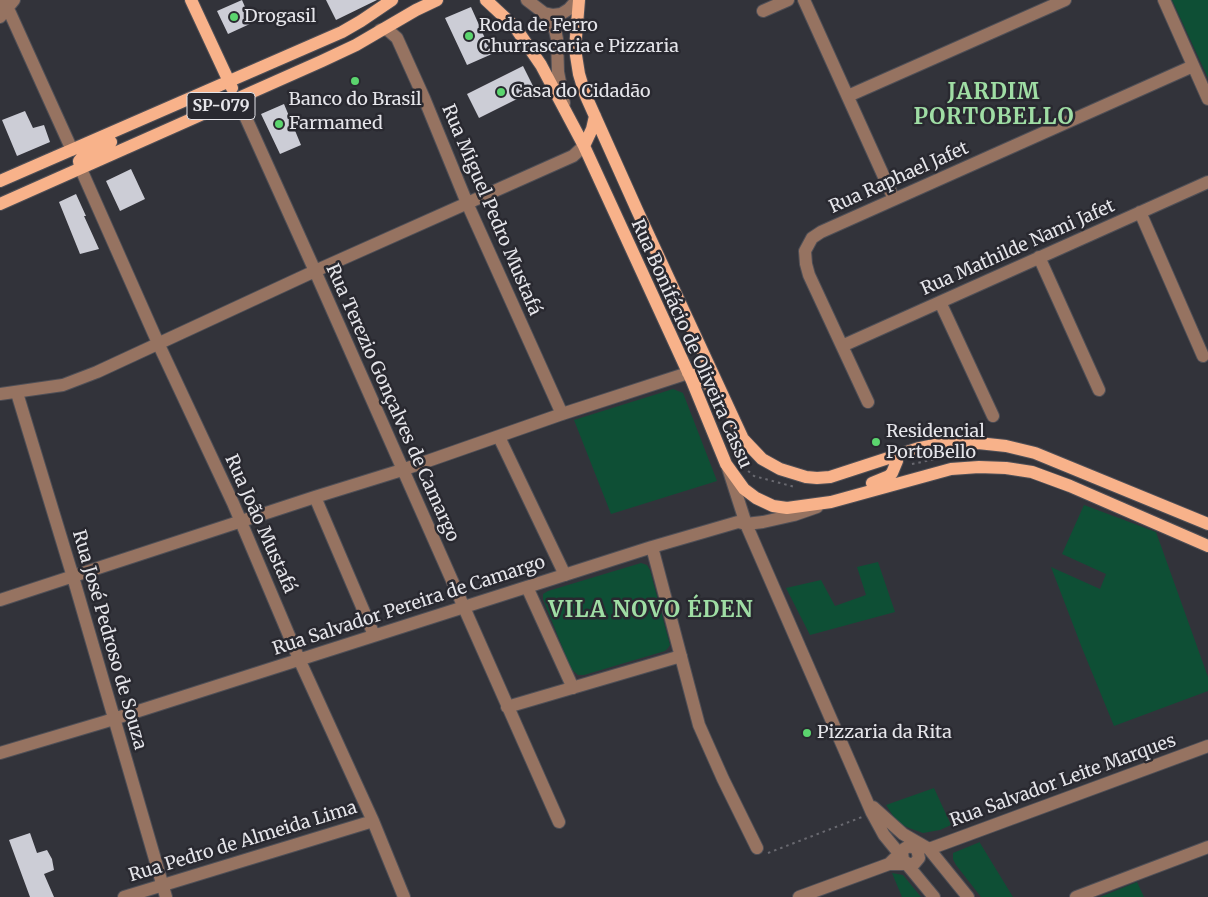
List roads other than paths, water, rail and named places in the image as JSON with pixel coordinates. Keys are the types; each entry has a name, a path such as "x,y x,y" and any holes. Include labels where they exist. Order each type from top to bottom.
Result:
{"main road":[{"name":"Rua Terezio Gonçalves de Camargo","path":"191,0 237,98"},
{"name":"SP-079","path":"0,182 342,32 362,21 392,0"},
{"name":"SP-079","path":"0,204 348,49 437,0"},
{"name":"Rua Bonifácio de Oliveira Cassu","path":"486,0 501,12 526,40 542,65 568,115 688,373 726,464"},
{"name":"Rua Bonifácio de Oliveira Cassu","path":"578,0 575,49 579,74 595,116 737,427 743,439 753,451 780,469 806,477 830,477 898,454 938,444 978,443 1006,446 1035,453 1208,524"},
{"path":"584,146 592,129 595,116"},
{"path":"80,167 79,161 83,156 122,137 136,122"},
{"path":"688,373 709,385 727,417 737,427"},
{"path":"859,494 868,484 892,473 898,454"},
{"path":"726,464 744,489 756,498 773,506 787,508 831,502 950,469 979,467 1006,468 1032,472 1070,486 1208,546"}],"street":[{"path":"527,0 544,13 550,21 557,39 558,72 561,92 568,115"},
{"path":"544,13 561,14 578,0"},
{"path":"762,12 788,0"},
{"path":"804,0 894,199"},
{"path":"848,96 1066,0"},
{"path":"1164,0 1208,98"},
{"path":"6,6 72,150"},
{"name":"Rua Miguel Pedro Mustafá","path":"380,30 389,31 397,38 467,203 562,414"},
{"name":"Rua Raphael Jafet","path":"868,402 806,264 805,251 812,238 821,232 1192,66"},
{"name":"Rua Terezio Gonçalves de Camargo","path":"237,98 559,822"},
{"path":"0,394 63,385 97,372 315,271 573,156 584,146"},
{"name":"Rua João Mustafá","path":"80,167 373,821 404,897"},
{"name":"Rua Mathilde Nami Jafet","path":"842,346 1208,182"},
{"path":"1140,212 1203,356"},
{"path":"1039,257 1099,390"},
{"path":"940,302 993,416"},
{"path":"0,600 402,470 562,414 688,373"},
{"name":"Rua José Pedroso de Souza","path":"17,393 73,577 164,891"},
{"path":"499,437 565,575"},
{"name":"Rua Bonifácio de Oliveira Cassu","path":"726,464 746,524 870,808 884,835 907,858 934,897"},
{"path":"315,497 374,635"},
{"name":"Rua Salvador Pereira de Camargo","path":"0,753 738,522 746,524 778,520 831,502"},
{"path":"652,548 699,724 723,779 757,848"},
{"path":"527,587 573,688"},
{"path":"507,707 681,656"},
{"name":"Rua Salvador Leite Marques","path":"799,897 1208,746"},
{"name":"Rua Bonifácio de Oliveira Cassu","path":"870,808 903,834 929,849 968,897"},
{"name":"Rua Pedro de Almeida Lima","path":"124,897 164,891 373,821"},
{"path":"1076,897 1208,847"}],"place":[{"name":"Drogasil","path":"234,17"},
{"name":"Roda de Ferro Churrascaria e Pizzaria","path":"469,36"},
{"name":"Banco do Brasil","path":"355,81"},
{"name":"Casa do Cidadão","path":"501,92"},
{"name":"Farmamed","path":"279,124"},
{"name":"Residencial PortoBello","path":"876,442"},
{"name":"Pizzaria da Rita","path":"807,733"}],"district":[{"name":"JARDIM PORTOBELLO","path":"994,106"},
{"name":"VILA NOVO ÉDEN","path":"651,611"}]}
